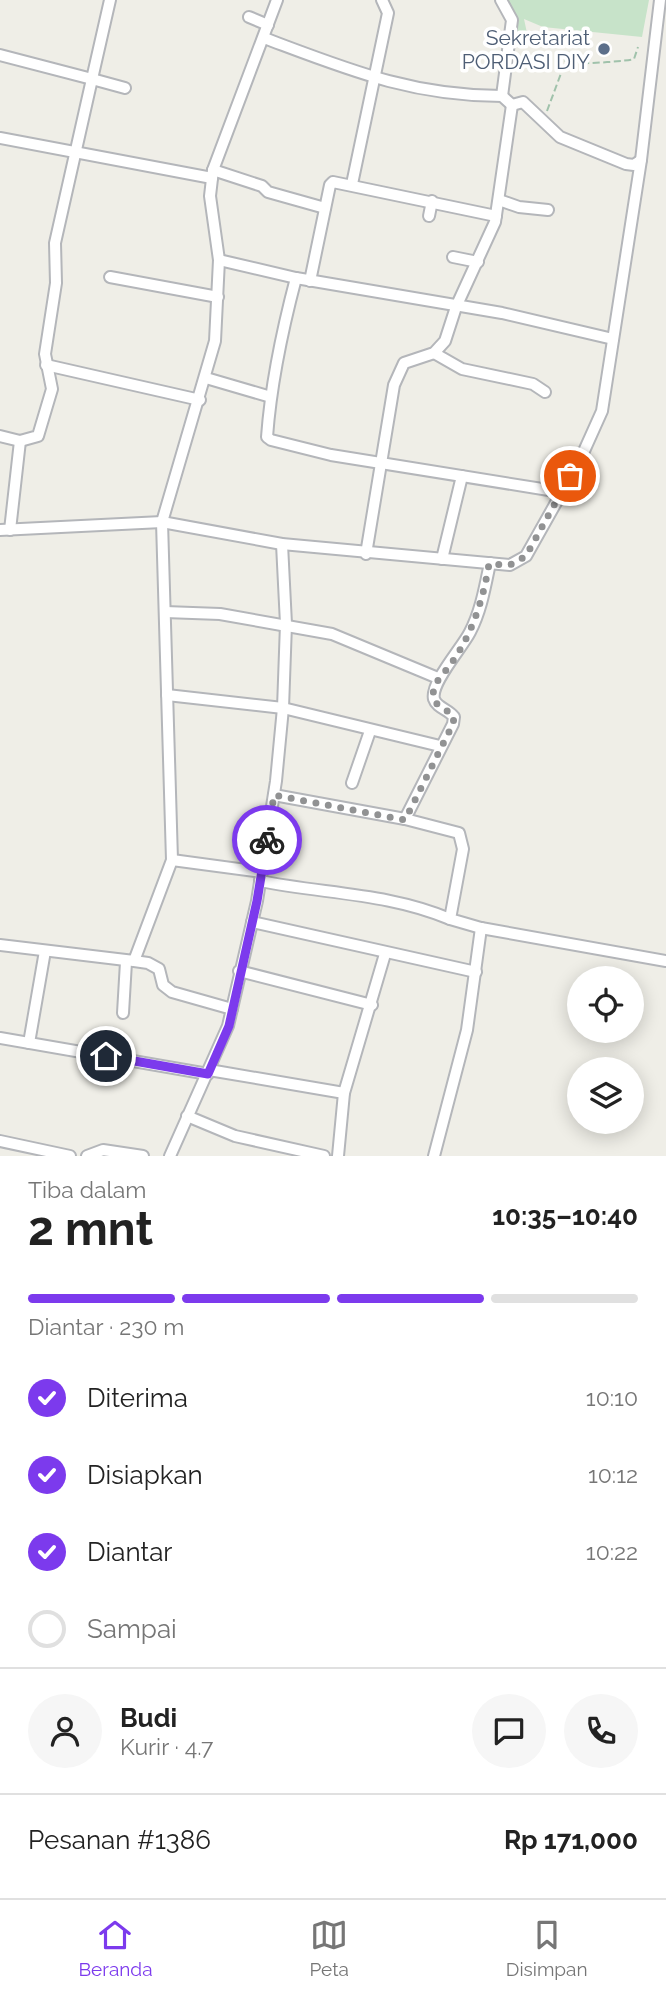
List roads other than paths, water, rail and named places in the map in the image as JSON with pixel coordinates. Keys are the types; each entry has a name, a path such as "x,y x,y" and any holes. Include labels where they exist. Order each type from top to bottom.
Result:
{"street":[{"path":"0,436 20,441 38,436 52,389 46,365 56,283 55,243 110,0"},
{"path":"123,1013 130,961 172,860 162,522 200,400 215,341 219,260 209,196 213,174 277,0"},
{"path":"352,184 388,13 382,0"},
{"path":"501,0 512,20 502,96"},
{"path":"20,441 5,530 162,522 282,544 366,554 510,565 526,556 580,460 602,411 641,160 660,0"},
{"path":"248,17 268,25"},
{"path":"264,38 372,79 417,90 502,96 512,105"},
{"path":"0,55 125,88"},
{"path":"512,105 523,102 560,137 626,164 634,165 641,160"},
{"path":"366,554 390,403 399,371 412,359 434,353 445,341 456,307 496,216 512,105"},
{"path":"0,138 213,174 262,186 268,192 325,208"},
{"path":"310,281 331,183 352,184 496,216"},
{"path":"499,200 519,207 548,210"},
{"path":"429,216 432,201"},
{"path":"453,257 478,262"},
{"path":"219,260 310,281 502,313 613,339"},
{"path":"110,277 218,297"},
{"path":"296,278 280,336 267,437 382,464 561,492"},
{"path":"434,353 462,369 533,384 545,392"},
{"path":"46,365 200,400"},
{"path":"206,378 271,397"},
{"path":"442,559 462,476"},
{"path":"170,1156 229,1026 261,876 274,795 283,708 286,624 282,544"},
{"path":"405,820 454,717 437,704 434,698 438,678 471,630 484,596 489,564"},
{"path":"165,612 220,614 286,624 343,638 438,678"},
{"path":"167,695 283,708 440,746"},
{"path":"352,783 370,731"},
{"path":"274,795 459,832 463,849 450,919"},
{"path":"172,860 396,900 481,928 666,961"},
{"path":"252,922 385,954 476,972"},
{"path":"434,1156 467,1030 481,928"},
{"path":"0,945 151,964 159,969 163,985 172,992 232,1009"},
{"path":"29,1043 45,951"},
{"path":"338,1156 344,1093 385,954"},
{"path":"239,971 372,1005"},
{"path":"0,1038 344,1093"},
{"path":"187,1116 235,1136 294,1153 324,1156"},
{"path":"0,1141 70,1156"},
{"path":"87,1156 99,1150 143,1156"}],"place":[{"name":"Sekretariat PORDASI DIY","path":"604,49"}]}
